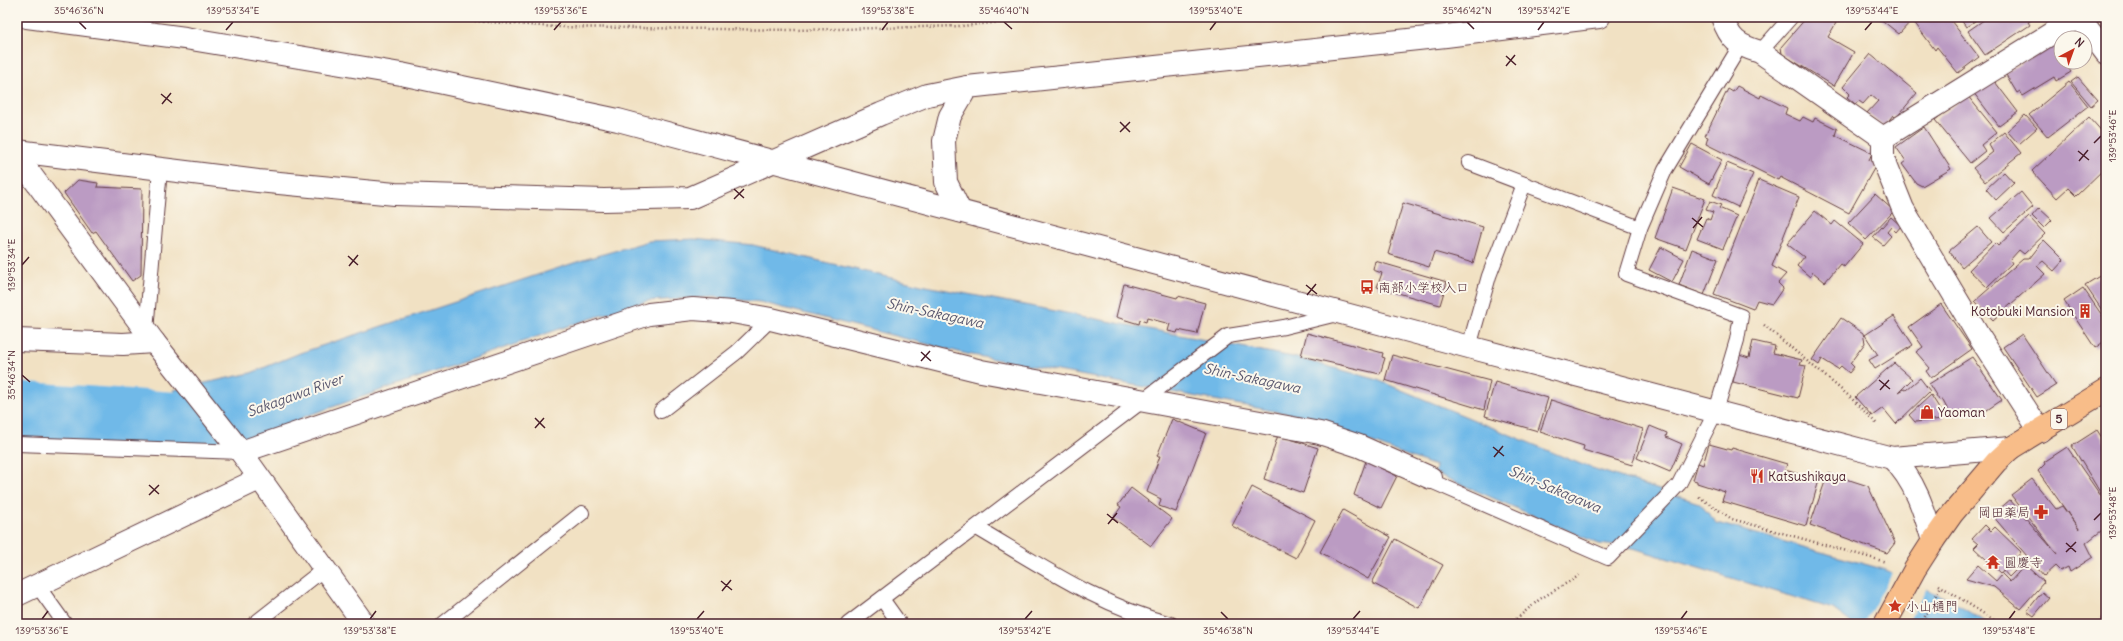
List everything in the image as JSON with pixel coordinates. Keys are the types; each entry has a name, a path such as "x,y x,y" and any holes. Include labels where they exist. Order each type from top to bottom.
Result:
{"main road":[{"name":"5","path":"1885,624 1910,576 1933,541 1977,484 2011,448 2106,390"}],"street":[{"path":"27,17 186,38 401,74 618,120 776,161 960,212 1892,458 2011,448"},
{"path":"17,151 395,194 604,200 690,198 776,161 843,129 927,95 967,87 1446,36 1599,17"},
{"path":"1722,17 1726,29 1750,49 1883,138"},
{"path":"1883,138 2079,17 2106,53"},
{"path":"960,212 946,182 944,141 950,116 967,87"},
{"path":"1883,138 1883,159 1903,209 1978,335 2040,431"},
{"path":"17,156 171,364 241,452 364,624"},
{"path":"241,452 649,314 693,309 732,312 771,319 981,371 1143,402 1274,423 1320,433 1359,446 1431,478"},
{"path":"17,340 123,344 150,336"},
{"path":"1892,458 1903,469 1918,496 1933,541"},
{"path":"17,595 259,479"}],"lane":[{"path":"1431,478 1431,481 1608,558 1679,484 1716,411 1737,340 1741,316 1626,274 1640,228 1665,170 1750,49 1791,17"},
{"path":"1469,163 1640,228"},
{"path":"150,336 160,168"},
{"path":"1469,347 1489,276 1524,184"},
{"path":"848,624 977,528 1228,336 1284,327 1342,313"},
{"path":"661,411 737,352 771,319"},
{"path":"17,444 241,452"},
{"path":"443,624 582,513"},
{"path":"977,528 1089,594 1141,616 1171,624"},
{"path":"254,624 324,569"},
{"path":"38,585 65,624"},
{"path":"882,599 900,624"}],"path":[{"path":"424,17 555,27 794,30 962,26 1052,17"},
{"path":"1741,316 1763,324 1849,396 1880,427"},
{"path":"1679,484 1732,519 1890,563 1910,576"},
{"path":"1510,624 1540,599 1608,558"},
{"path":"1936,582 2000,624"},
{"path":"1921,624 1941,586"}],"water":[{"name":"Shin-Sakagawa","path":"694,239 753,245 921,285 1293,357 1375,379 1583,465 1699,503 1717,523 1886,570 1950,600 1988,624 1853,624 1833,609 1633,548 1599,544 1435,473 1436,466 1295,415 967,354 760,302 713,297 647,301 574,324 251,435 239,433 218,442 173,390 251,373 300,353 583,260 649,241"}],"pier":[{"name":"小山樋門","path":"1893,571 1927,588 1907,624 1864,624"}],"building":[{"path":"1807,17 1826,17 1836,23 1828,37 1854,52 1834,86 1782,54 1781,47"},
{"path":"1878,17 1908,17 1912,20 1899,34"},
{"path":"1921,17 1948,17 1979,57 1958,73 1937,47 1935,50 1914,22"},
{"path":"1959,17 1981,17 1966,27"},
{"path":"1988,17 2036,17 2028,22 2030,25 1985,55 1968,31"},
{"path":"2053,44 2053,70 2070,70 2071,72 2056,81 2054,77 2023,96 2020,91 2017,93 2005,73"},
{"path":"1870,54 1917,93 1896,118 1893,115 1884,127 1867,113 1878,101 1871,95 1863,104 1859,101 1855,104 1847,97 1850,94 1843,87"},
{"path":"2078,77 2098,100 2091,106 2071,82"},
{"path":"1992,78 2018,112 1999,126 1973,92"},
{"path":"2069,82 2088,106 2048,137 2029,115"},
{"path":"1737,86 1760,98 1761,95 1787,108 1785,114 1800,121 1803,117 1813,122 1815,118 1837,129 1835,135 1872,153 1869,160 1876,165 1849,213 1780,177 1778,180 1706,144 1708,137 1705,136 1728,89 1733,92"},
{"path":"1967,95 1997,132 1981,145 1985,151 1970,163 1935,120"},
{"path":"2025,115 2037,128 2019,144 2007,131"},
{"path":"2089,117 2106,136 2106,167 2076,196 2068,188 2057,198 2032,171"},
{"path":"1924,127 1951,169 1922,186 1916,183 1902,164 1906,161 1896,147"},
{"path":"2004,132 2021,153 1985,182 1973,168 1993,152 1989,145"},
{"path":"1692,144 1722,160 1709,184 1679,167"},
{"path":"1727,163 1753,174 1738,207 1713,195"},
{"path":"2004,172 2014,183 1996,200 1986,189"},
{"path":"78,180 98,183 97,187 142,189 141,275 132,281 96,231 92,233 64,193"},
{"path":"1759,180 1799,197 1772,266 1786,274 1778,283 1783,288 1772,304 1757,300 1753,309 1714,294"},
{"path":"1673,188 1705,199 1686,249 1655,238"},
{"path":"2021,192 2033,207 2004,232 1991,218"},
{"path":"1875,194 1894,211 1866,240 1848,223"},
{"path":"1710,201 1721,205 1719,208 1737,216 1723,249 1697,239 1706,218 1710,220 1713,212 1706,210"},
{"path":"1403,203 1483,227 1473,263 1434,252 1429,267 1388,254"},
{"path":"2039,208 2052,220 2044,228 2032,216"},
{"path":"1815,211 1832,225 1835,221 1863,244 1844,267 1840,264 1825,282 1813,272 1810,277 1797,266 1804,257 1787,244"},
{"path":"1891,217 1901,226 1896,232 1891,227 1887,232 1891,236 1883,245 1873,237"},
{"path":"2029,217 2045,234 2024,254 2019,250 2010,260 2012,263 1987,287 1969,270 1995,243 1998,246"},
{"path":"1978,227 1991,242 1962,267 1949,251"},
{"path":"2044,240 2064,260 2054,271 2043,261 2037,266 2045,274 1993,320 1975,301 2023,259 2029,259"},
{"path":"1661,247 1684,259 1672,282 1649,270"},
{"path":"1692,249 1718,259 1704,295 1679,285"},
{"path":"1375,261 1447,282 1440,305 1377,287 1382,273 1373,270"},
{"path":"2106,272 2106,316 2085,285"},
{"path":"1124,284 1177,298 1178,296 1205,303 1197,334 1178,330 1177,333 1168,331 1170,324 1147,318 1146,322 1140,320 1139,324 1116,317"},
{"name":"Kotobuki Mansion","path":"2083,288 2106,321 2106,340 2095,348 2064,301"},
{"path":"1941,304 1972,349 1931,378 1926,371 1930,368 1916,352 1923,347 1909,327"},
{"path":"1894,316 1913,345 1875,369 1869,360 1878,355 1865,335"},
{"path":"1841,318 1863,333 1865,343 1850,363 1854,367 1849,373 1841,366 1838,369 1822,359 1819,365 1812,360"},
{"path":"1307,333 1383,353 1382,357 1385,358 1380,374 1301,356"},
{"path":"2022,334 2056,385 2037,397 2003,347"},
{"path":"1753,341 1775,346 1773,353 1802,360 1800,365 1806,366 1798,398 1733,382 1739,355 1749,358"},
{"path":"1392,355 1490,381 1484,410 1385,380"},
{"path":"1972,357 2002,400 1984,412 1951,416 1942,399 1939,400 1929,384"},
{"path":"1894,363 1912,379 1899,392 1904,389 1906,390 1920,378 1930,391 1896,424 1883,408 1872,416 1855,397"},
{"path":"1495,382 1548,398 1538,431 1485,416"},
{"path":"1931,395 1945,417 1942,419 1915,422 1909,415"},
{"path":"1551,400 1643,429 1632,465 1583,450 1584,446 1540,432"},
{"path":"1172,419 1206,433 1176,512 1159,506 1161,499 1147,492 1160,456 1157,456"},
{"path":"1650,426 1667,433 1666,437 1682,444 1670,472 1637,458"},
{"path":"2097,430 2106,444 2106,495 2103,497 2072,446"},
{"path":"1278,435 1318,448 1303,493 1264,479"},
{"path":"1709,444 1731,450 1732,448 1787,464 1785,470 1819,480 1806,526 1722,501 1725,492 1697,483 1697,481 1693,480 1698,463 1703,465"},
{"path":"2067,447 2103,499 2106,498 2106,527 2086,543 2093,557 2070,572 2068,567 2060,571 2055,566 2044,576 1992,515 2010,500 2057,554 2011,495 2032,479 2056,509 2062,506 2079,529 2038,471 2045,464 2044,462"},
{"path":"1366,461 1397,476 1381,508 1354,495"},
{"path":"1828,473 1868,486 1895,543 1887,553 1810,525"},
{"path":"1252,487 1315,520 1296,558 1232,526"},
{"path":"1131,488 1172,519 1151,546 1113,518 1121,507 1118,505"},
{"path":"1343,510 1391,537 1368,579 1320,552"},
{"path":"1985,525 1991,531 1995,527 2021,552 2017,557 2023,563 2009,577 2003,570 2001,573 1974,548 1978,544 1972,539"},
{"path":"1395,539 1443,565 1419,608 1372,583"},
{"path":"1978,565 1996,581 2002,574 2010,582 2025,565 2044,582 2020,609 1994,587 1966,579"},
{"path":"2042,592 2049,598 2034,616 2027,611"},
{"path":"2106,612 2106,623 2101,619"}],"waterway":[{"name":"Sakagawa River","path":"17,411 213,424 279,400"}],"place":[{"name":"南部小学校入口","path":"1367,287"},
{"name":"Kotobuki Mansion","path":"2085,311"},
{"name":"Yaoman","path":"1927,412"},
{"name":"Katsushikaya","path":"1757,476"},
{"name":"岡田薬局","path":"2041,512"},
{"name":"圓慶寺","path":"1993,562"},
{"name":"小山樋門","path":"1895,606"}]}
